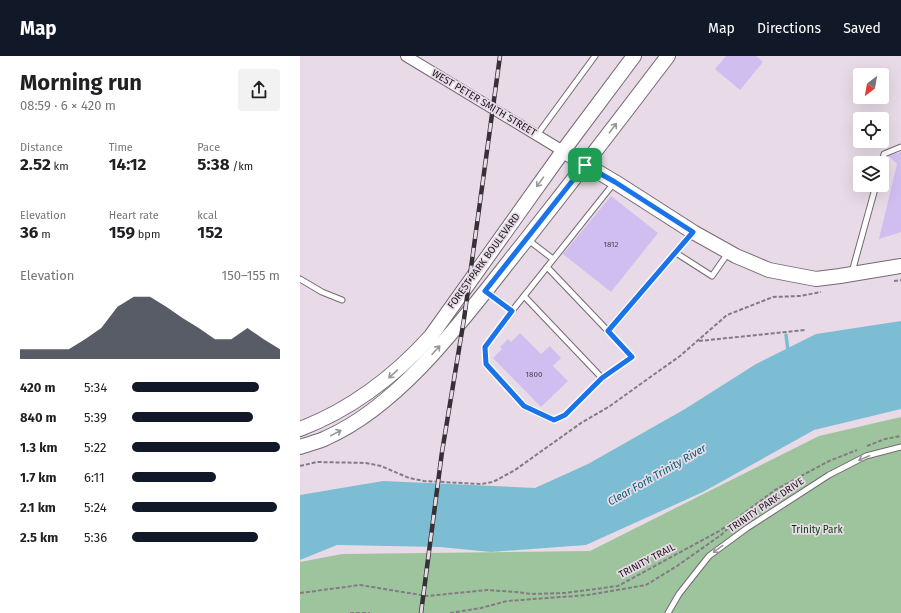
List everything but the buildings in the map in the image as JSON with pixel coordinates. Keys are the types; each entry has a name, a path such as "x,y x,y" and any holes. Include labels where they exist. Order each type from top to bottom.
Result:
{"main road":[{"name":"FOREST PARK BOULEVARD","path":"300,429 333,414 362,398 391,376 417,351 430,336 563,151 634,56"},
{"name":"FOREST PARK BOULEVARD","path":"300,447 326,438 349,426 392,394 419,368 459,324 585,165 668,56"},
{"path":"563,151 693,232 729,252 769,270 816,279 901,266"}],"street":[{"name":"WEST PETER SMITH STREET","path":"406,56 563,151"}],"lane":[{"path":"537,135 595,56"},
{"path":"884,156 884,154 901,147"},
{"path":"547,267 632,357 602,378 565,415 554,420 524,406 486,364 485,347 512,311 553,259 615,182"},
{"path":"851,274 874,192"},
{"path":"608,331 693,232"},
{"path":"527,238 553,259"},
{"path":"676,252 712,276 729,252"},
{"path":"300,279 322,292 342,300"},
{"path":"485,291 512,311"},
{"path":"524,296 602,378"},
{"name":"TRINITY PARK DRIVE","path":"668,613 680,594 709,556 747,528 829,475 866,456 901,447"}],"path":[{"path":"300,466 317,462 366,463 381,466 410,478 424,481 481,484 493,482 515,470 581,423 610,406 680,356 727,316 774,298"},
{"path":"698,341 805,330"},
{"path":"864,447 885,439 901,436"},
{"name":"TRINITY TRAIL","path":"300,593 360,585 427,596 487,590 531,594 565,593 618,586 721,530 775,490 829,461 857,450"},
{"path":"450,613 481,608 507,601 588,595 646,585 677,566 721,535 746,511"},
{"path":"531,594 532,599"},
{"path":"481,608 483,613"},
{"path":"350,613 370,613"}],"green space":[{"name":"Trinity Park","path":"901,417 901,613 300,613 300,562 342,554 590,551 819,436"}],"water":[{"name":"Clear Fork Trinity River","path":"901,321 901,409 814,430 703,492 586,545 491,552 440,547 337,545 300,560 300,495 383,481 535,488 588,464 685,409 756,364 816,334"}],"waterway":[{"path":"786,335 788,351"}],"railway":[{"path":"421,613 442,452 464,319 500,56"}],"route":[{"path":"585,165 615,182 693,232 608,331 632,357 602,378 565,415 554,420 524,406 486,364 485,347 512,311 485,291 585,165"}]}
